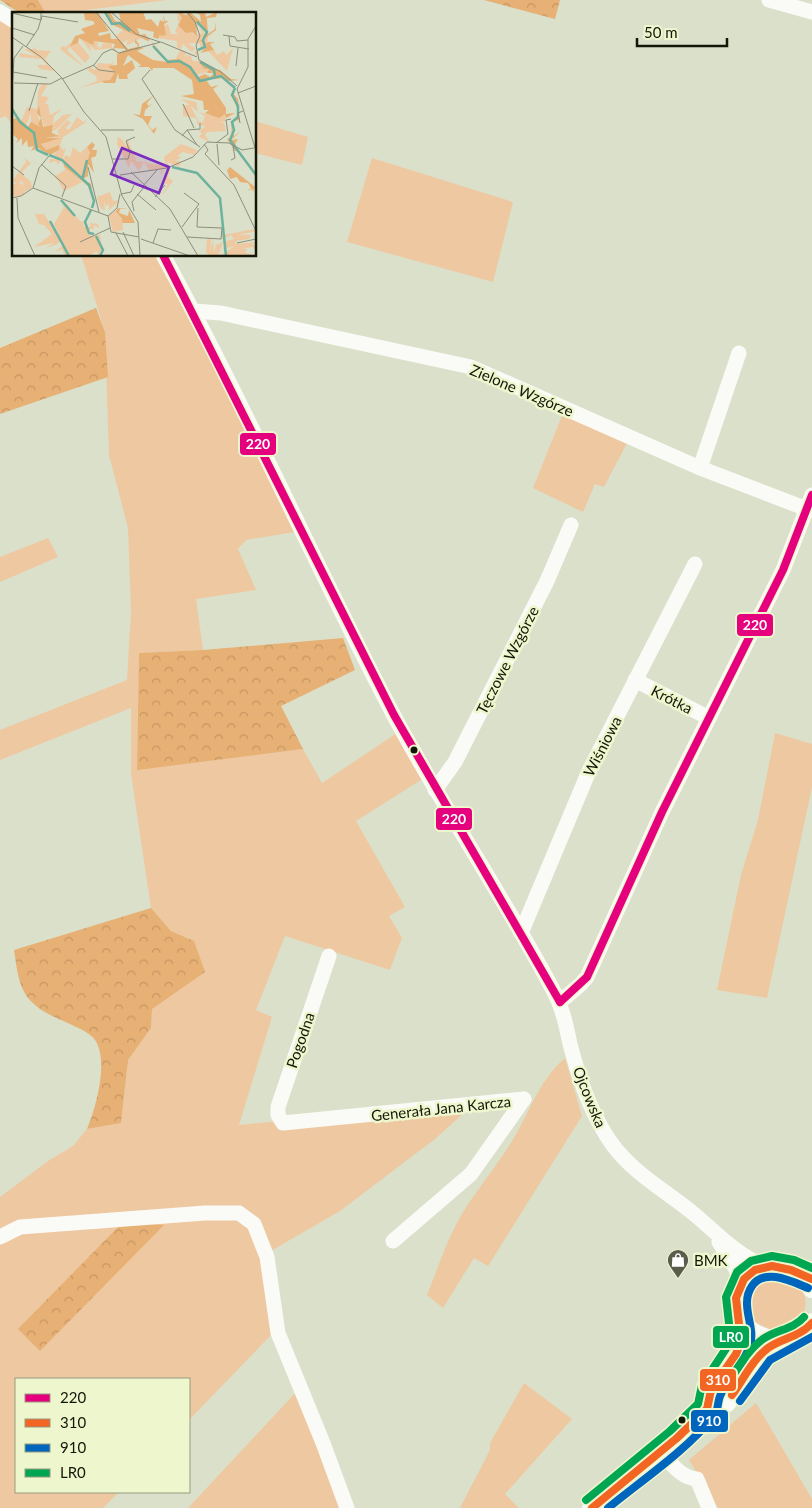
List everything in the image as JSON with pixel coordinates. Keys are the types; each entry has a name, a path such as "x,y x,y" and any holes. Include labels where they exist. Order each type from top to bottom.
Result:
{"main road":[{"path":"706,1409 710,1390 739,1347 741,1330 736,1298 740,1285 750,1274 766,1266 778,1266 808,1280"},
{"path":"737,1314 744,1325 756,1334 782,1340"},
{"path":"592,1508 660,1452 706,1409 726,1403 762,1353 782,1340 801,1334 812,1323"}],"street":[{"path":"769,0 812,12"},
{"path":"0,12 12,20"},
{"name":"Ojcowska","path":"164,256 194,311 357,645 435,790 560,1002 586,1096 610,1142 640,1173 692,1213 715,1234 747,1258 766,1266"},
{"name":"Zielone Wzgórze","path":"194,311 221,313 471,367 700,468 809,502"},
{"path":"700,468 739,353"},
{"path":"560,1002 581,984 587,976 662,812 783,570 809,502"},
{"name":"Tęczowe Wzgórze","path":"435,790 455,762 547,581 571,525"},
{"name":"Wiśniowa","path":"521,933 589,771 695,564"},
{"name":"Krótka","path":"635,680 709,718"},
{"name":"Pogodna","path":"283,1123 278,1115 278,1106 329,956"},
{"name":"Generała Jana Karcza","path":"283,1123 524,1099 471,1174 393,1241"},
{"path":"0,1237 20,1227 205,1213 239,1213 254,1224 267,1257 278,1333 324,1443 347,1508"},
{"name":"Ojcowska","path":"715,1234 736,1269 740,1285"},
{"path":"660,1452 680,1473 686,1477 697,1479 709,1508"}],"shaded area":[{"path":"38,0 167,0 70,12 45,12"},
{"path":"0,18 12,27 12,125 6,116 0,118"},
{"path":"256,121 308,137 302,165 256,153"},
{"path":"372,158 513,202 493,282 347,242"},
{"path":"81,256 157,256 188,312 294,532 246,540 238,549 256,590 196,599 203,650 139,653 137,769 303,749 322,783 400,731 424,778 356,821 405,907 389,916 402,938 390,970 285,936 256,1010 272,1017 239,1125 476,1102 435,1139 340,1211 264,1255 275,1331 190,1419 190,1378 15,1378 15,1493 118,1493 103,1508 0,1508 0,1197 48,1161 73,1146 87,1129 121,1123 128,1060 151,1028 152,1009 194,941 171,931 151,908 131,774 131,708 0,760 0,730 127,680 131,611 128,528 109,455 105,332"},
{"path":"563,413 628,441 604,487 595,484 583,512 533,488"},
{"path":"48,538 58,557 0,582 0,557"},
{"path":"775,733 812,744 812,787 767,998 717,990 741,875 758,820"},
{"path":"565,1058 582,1116 488,1266 474,1258 443,1308 427,1295 452,1233 468,1205 512,1141 548,1076"},
{"path":"768,1278 779,1278 803,1289 805,1299 805,1307 800,1318 788,1325 772,1330 754,1322 749,1309 752,1290 761,1281"},
{"path":"524,1383 572,1419 505,1494 519,1508 460,1508 490,1450 490,1443"},
{"path":"298,1390 342,1508 188,1508"},
{"path":"756,1403 812,1499 812,1508 718,1508 689,1460"}],"green space":[{"path":"0,0 38,0 45,12 18,12"},
{"path":"484,0 560,0 555,19"},
{"path":"96,308 105,332 108,377 0,414 0,348"},
{"path":"343,638 355,670 281,706 303,749 137,770 139,653 203,650"},
{"path":"151,908 171,931 194,941 205,972 152,1009 151,1028 128,1060 121,1123 87,1129 100,1084 101,1059 99,1049 95,1040 89,1034 43,1011 28,998 21,985 14,950"},
{"path":"122,1223 164,1225 40,1351 18,1329"}],"transit line":[{"name":"220","path":"164,256 394,715 560,1002"},
{"name":"220","path":"560,1002 587,977 662,812 783,570 812,495"},
{"name":"LR0","path":"586,1500 670,1431 698,1404 702,1385 731,1341 726,1297 737,1272 751,1261 772,1256 794,1260 812,1268"},
{"name":"310","path":"592,1508 677,1438 707,1409 711,1390 736,1354 741,1342 736,1298 744,1279 755,1270 772,1266 791,1270 812,1279"},
{"name":"910","path":"608,1508 678,1452 716,1414 724,1388 748,1352 750,1345 751,1330 747,1301 748,1293 752,1286 764,1277 771,1277 787,1280 808,1288"},
{"name":"LR0","path":"724,1389 746,1356 757,1344 768,1336 795,1324 804,1317"},
{"name":"310","path":"732,1395 752,1364 762,1353 773,1345 802,1331 812,1323"},
{"name":"910","path":"740,1401 770,1360 812,1337"}],"place":[{"name":"BMK","path":"678,1279"}]}
